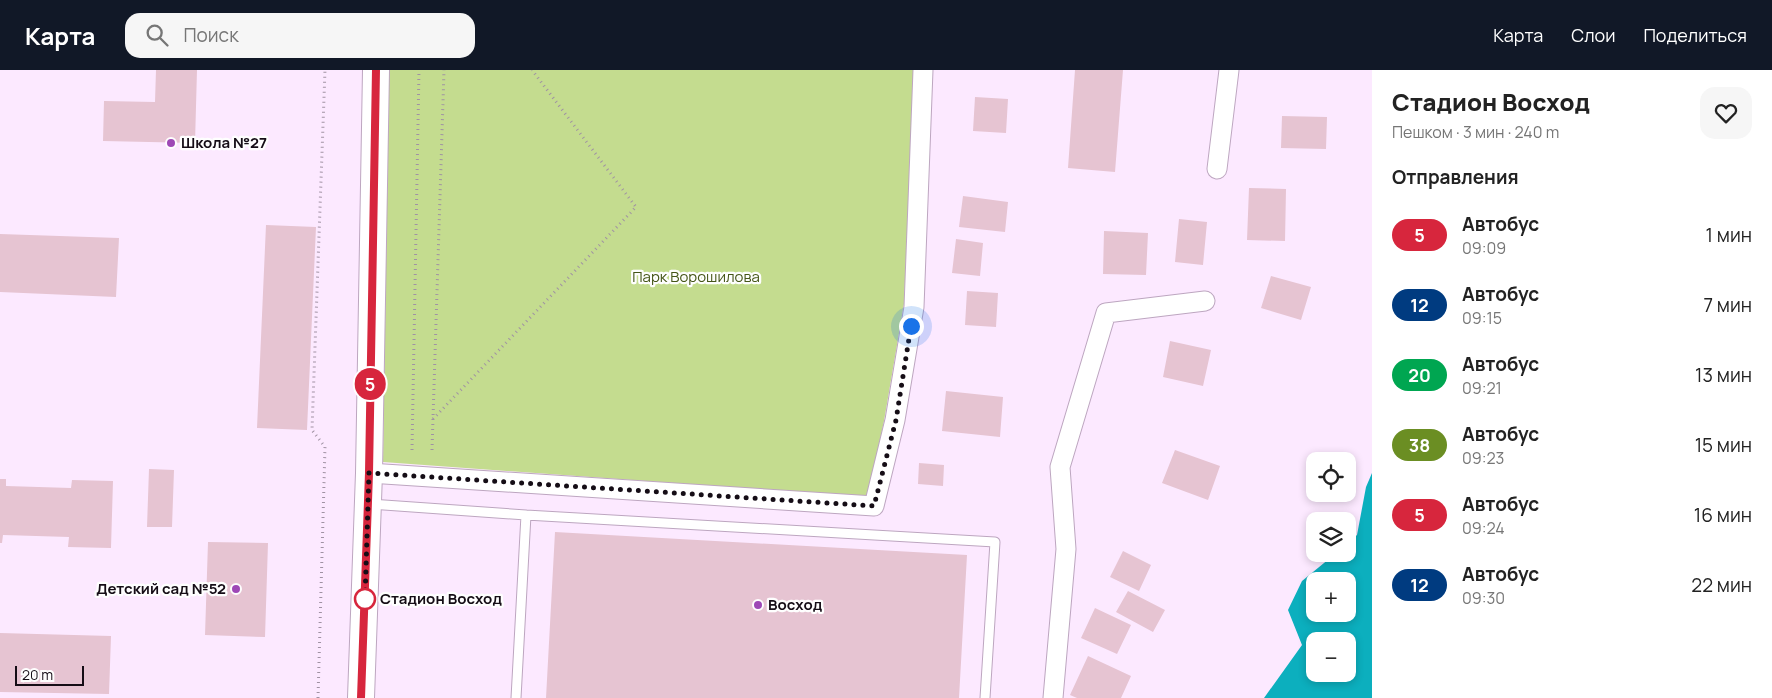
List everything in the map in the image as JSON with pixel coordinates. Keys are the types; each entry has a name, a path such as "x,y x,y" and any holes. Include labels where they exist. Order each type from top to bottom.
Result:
{"main road":[{"path":"361,698 369,473 376,70"}],"street":[{"path":"369,473 874,506 896,420 914,307 923,70"},
{"path":"1218,169 1229,70"},
{"path":"1053,698 1066,549 1060,467 1106,313 1205,301"}],"lane":[{"path":"368,504 995,542 986,698"},
{"path":"516,698 526,515"}],"path":[{"path":"318,698 325,447 312,430 325,70"},
{"path":"412,450 419,70"},
{"path":"432,450 444,70"},
{"path":"433,419 636,207 532,70"}],"green space":[{"name":"Парк Ворошилова","path":"389,70 914,70 904,304 884,421 868,497 383,462"}],"water":[{"path":"1372,473 1372,698 1264,698 1302,645 1288,610 1302,581 1306,578 1306,622 1356,622 1356,572 1313,572 1325,562 1356,562 1357,535 1366,487"}],"building":[{"path":"156,70 197,70 195,143 103,141 104,101 155,102"},
{"path":"1075,70 1123,70 1115,172 1068,168"},
{"path":"975,97 1008,99 1006,133 973,131"},
{"path":"1282,116 1327,117 1326,149 1281,148"},
{"path":"1249,188 1286,189 1285,241 1247,240"},
{"path":"963,196 1008,202 1005,232 959,227"},
{"path":"1179,219 1207,222 1203,265 1175,262"},
{"path":"266,225 316,227 307,430 257,428"},
{"path":"1104,231 1148,233 1146,275 1103,274"},
{"path":"0,234 119,238 116,297 0,292"},
{"path":"956,239 983,243 980,276 952,273"},
{"path":"1271,276 1311,287 1301,320 1261,308"},
{"path":"967,291 998,293 996,327 965,325"},
{"path":"1170,341 1211,350 1203,386 1163,377"},
{"path":"946,391 1003,397 1000,437 942,431"},
{"path":"1175,450 1220,466 1208,500 1162,483"},
{"path":"919,463 944,465 943,486 918,484"},
{"path":"149,469 174,470 172,527 147,527"},
{"path":"0,479 6,479 6,486 71,488 72,480 113,481 111,548 68,547 69,537 3,535 2,543 0,543"},
{"name":"Восход","path":"555,532 967,555 959,698 546,698"},
{"name":"Детский сад №52","path":"208,542 268,543 265,637 205,635"},
{"path":"1123,551 1151,565 1139,591 1110,577"},
{"path":"1128,591 1165,610 1153,632 1116,612"},
{"path":"1095,608 1131,625 1117,654 1081,638"},
{"path":"0,633 111,636 109,694 0,692"},
{"path":"1088,656 1131,676 1121,698 1077,698 1070,695"}],"bus line":[{"name":"5","path":"361,698 369,473 376,70"}],"place":[{"name":"Школа №27","path":"171,143"},
{"name":"Детский сад №52","path":"236,589"},
{"name":"Стадион Восход","path":"365,599"},
{"name":"Восход","path":"758,605"}],"route":[{"path":"365,599 369,473 874,506 896,420 911,326"}]}
